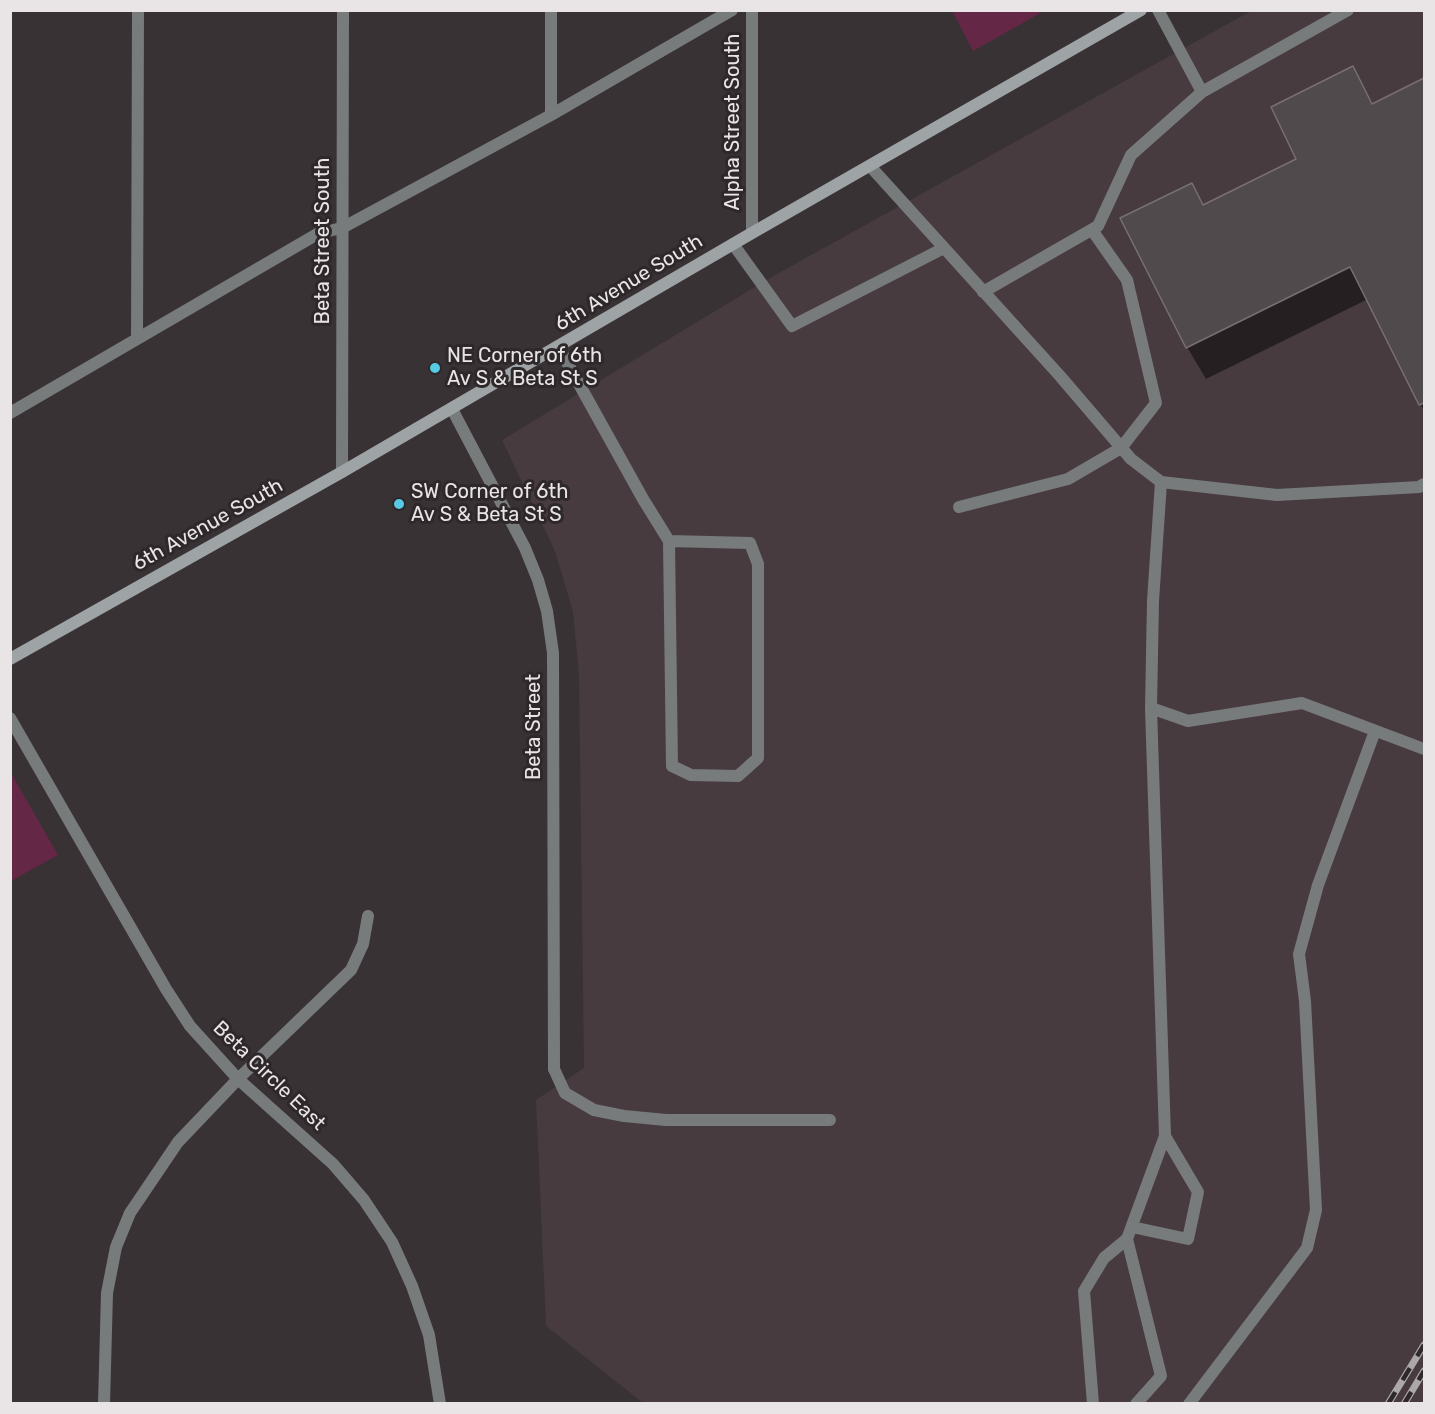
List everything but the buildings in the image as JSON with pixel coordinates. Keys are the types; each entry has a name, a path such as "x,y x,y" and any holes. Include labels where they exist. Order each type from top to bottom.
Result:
{"main road":[{"name":"6th Avenue South","path":"10,659 452,409 733,244 1141,10"}],"street":[{"path":"138,10 138,339"},
{"name":"Beta Street South","path":"342,472 343,10"},
{"path":"551,10 551,115"},
{"path":"10,413 319,233 342,228 551,115 732,10"},
{"name":"Alpha Street South","path":"752,10 752,233"},
{"path":"1158,10 1202,92"},
{"path":"983,292 1098,226 1131,155 1202,92 1348,10"},
{"path":"870,166 1060,376 1131,459 1161,482 1277,495 1419,487 1425,484"},
{"path":"959,507 1068,479 1121,448 1156,403 1127,280 1092,230"},
{"path":"733,244 792,326 944,248"},
{"path":"558,348 643,500 669,541 672,766 691,775 738,776 759,758 758,564 750,543 669,541"},
{"name":"Beta Street","path":"452,409 525,548 547,611 553,653 554,1069 565,1093 594,1110 624,1116 666,1120 830,1120"},
{"path":"1093,1404 1084,1291 1104,1258 1129,1233 1166,1136 1151,708 1153,601 1161,482"},
{"path":"1151,708 1188,721 1302,703 1425,749"},
{"name":"Beta Circle East","path":"10,718 166,989 190,1026 238,1079 333,1164 364,1200 392,1242 412,1286 429,1335 440,1404"},
{"path":"1189,1404 1307,1248 1316,1210 1305,1001 1299,954 1318,885 1375,731"},
{"path":"104,1404 107,1293 116,1247 130,1213 178,1142 238,1079 351,970 363,944 368,916"},
{"path":"1129,1233 1188,1239 1198,1192 1166,1136"},
{"path":"1129,1233 1161,1376 1136,1404"}],"shaded area":[{"path":"952,11 1044,11 973,51"},
{"path":"1251,11 1424,11 1424,1403 643,1403 546,1326 536,1100 584,1068 579,674 573,612 555,551 502,440 768,279"},
{"path":"11,773 58,855 10,881"}],"railway":[{"path":"1388,1404 1424,1345"},
{"path":"1404,1404 1424,1371"}],"place":[{"name":"NE Corner of 6th Av S & Beta St S","path":"435,368"},
{"name":"SW Corner of 6th Av S & Beta St S","path":"399,504"}]}
